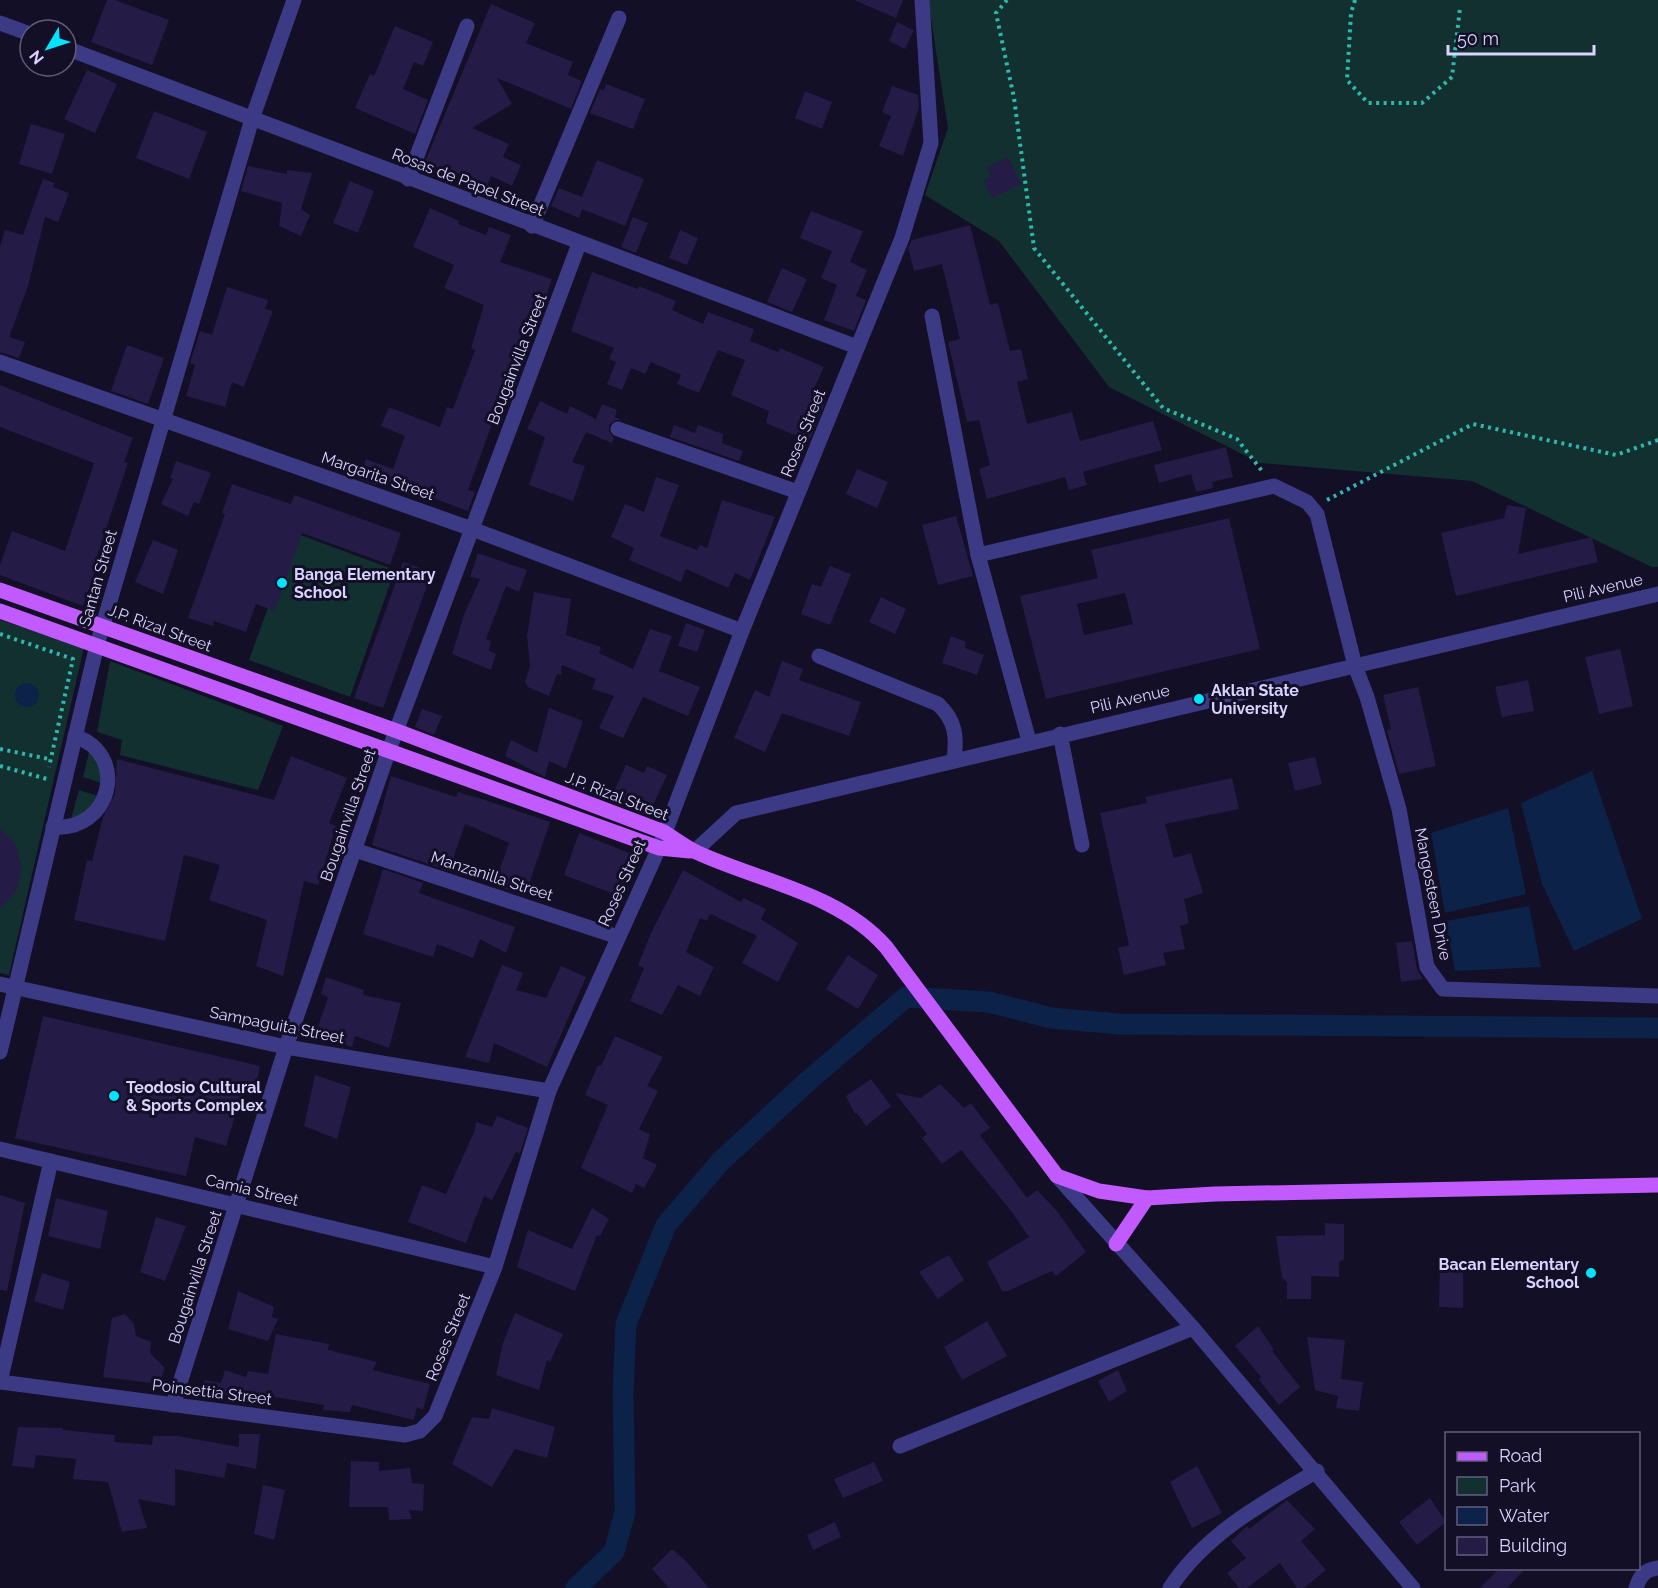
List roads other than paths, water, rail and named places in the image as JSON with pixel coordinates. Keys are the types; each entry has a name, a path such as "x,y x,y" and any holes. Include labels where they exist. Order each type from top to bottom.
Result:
{"main road":[{"name":"J.P. Rizal Street","path":"0,590 397,731 664,832 695,851"},
{"name":"J.P. Rizal Street","path":"0,611 659,848 695,851"},
{"path":"695,851 791,889 841,912 874,933 935,1011 1057,1176 1098,1191 1147,1198 1215,1194 1658,1185"},
{"path":"1116,1244 1147,1198"}],"street":[{"name":"Santan Street","path":"0,1052 97,645 252,119 294,0"},
{"name":"Roses Street","path":"420,1431 435,1416 495,1267 549,1091 659,848 742,631 902,238 931,143 922,0"},
{"path":"532,226 619,18"},
{"path":"0,23 18,30"},
{"path":"408,179 467,26"},
{"name":"Rosas de Papel Street","path":"78,53 579,244 857,347"},
{"name":"Bougainvilla Street","path":"173,1406 286,1047 389,750 579,244"},
{"path":"932,316 978,555 1029,741"},
{"name":"Margarita Street","path":"0,362 472,529 742,631"},
{"path":"618,429 798,492"},
{"path":"978,555 1274,486 1300,498 1313,508 1355,666"},
{"name":"Pili Avenue","path":"695,851 736,813 1029,741 1658,594"},
{"path":"819,656 938,704 950,716 954,728 954,760"},
{"name":"Mangosteen Drive","path":"1355,666 1367,697 1399,809 1426,967 1443,989 1658,996"},
{"path":"1060,734 1082,845"},
{"path":"53,826 67,827 86,821 100,807 107,790 108,775 101,757 88,743 75,736"},
{"name":"Manzanilla Street","path":"355,850 618,937"},
{"name":"Sampaguita Street","path":"0,984 286,1047 549,1091"},
{"name":"Camia Street","path":"0,1149 495,1267"},
{"path":"0,1382 51,1161"},
{"path":"1057,1176 1317,1471 1413,1588"},
{"path":"900,1446 1193,1328"},
{"name":"Poinsettia Street","path":"0,1382 405,1435 420,1431"},
{"path":"1170,1588 1210,1542 1251,1510 1317,1471"},
{"path":"1636,1588 1639,1578 1647,1570 1658,1568"}],"water":[{"path":"27,683 35,687 39,695 35,703 27,707 19,703 15,695 19,687"},
{"path":"1592,771 1642,919 1574,951 1542,884 1521,803"},
{"path":"1508,808 1526,894 1445,913 1431,833"},
{"path":"1529,906 1541,967 1455,971 1446,921"}],"waterway":[{"path":"576,1588 614,1552 625,1512 623,1393 626,1324 666,1225 721,1161 807,1082 906,997 989,1002 1051,1018 1119,1024 1658,1028"}],"place":[{"name":"Banga Elementary School","path":"282,583"},
{"name":"Aklan State University","path":"1199,699"},
{"name":"Teodosio Cultural & Sports Complex","path":"114,1096"},
{"name":"Bacan Elementary School","path":"1591,1273"}]}
